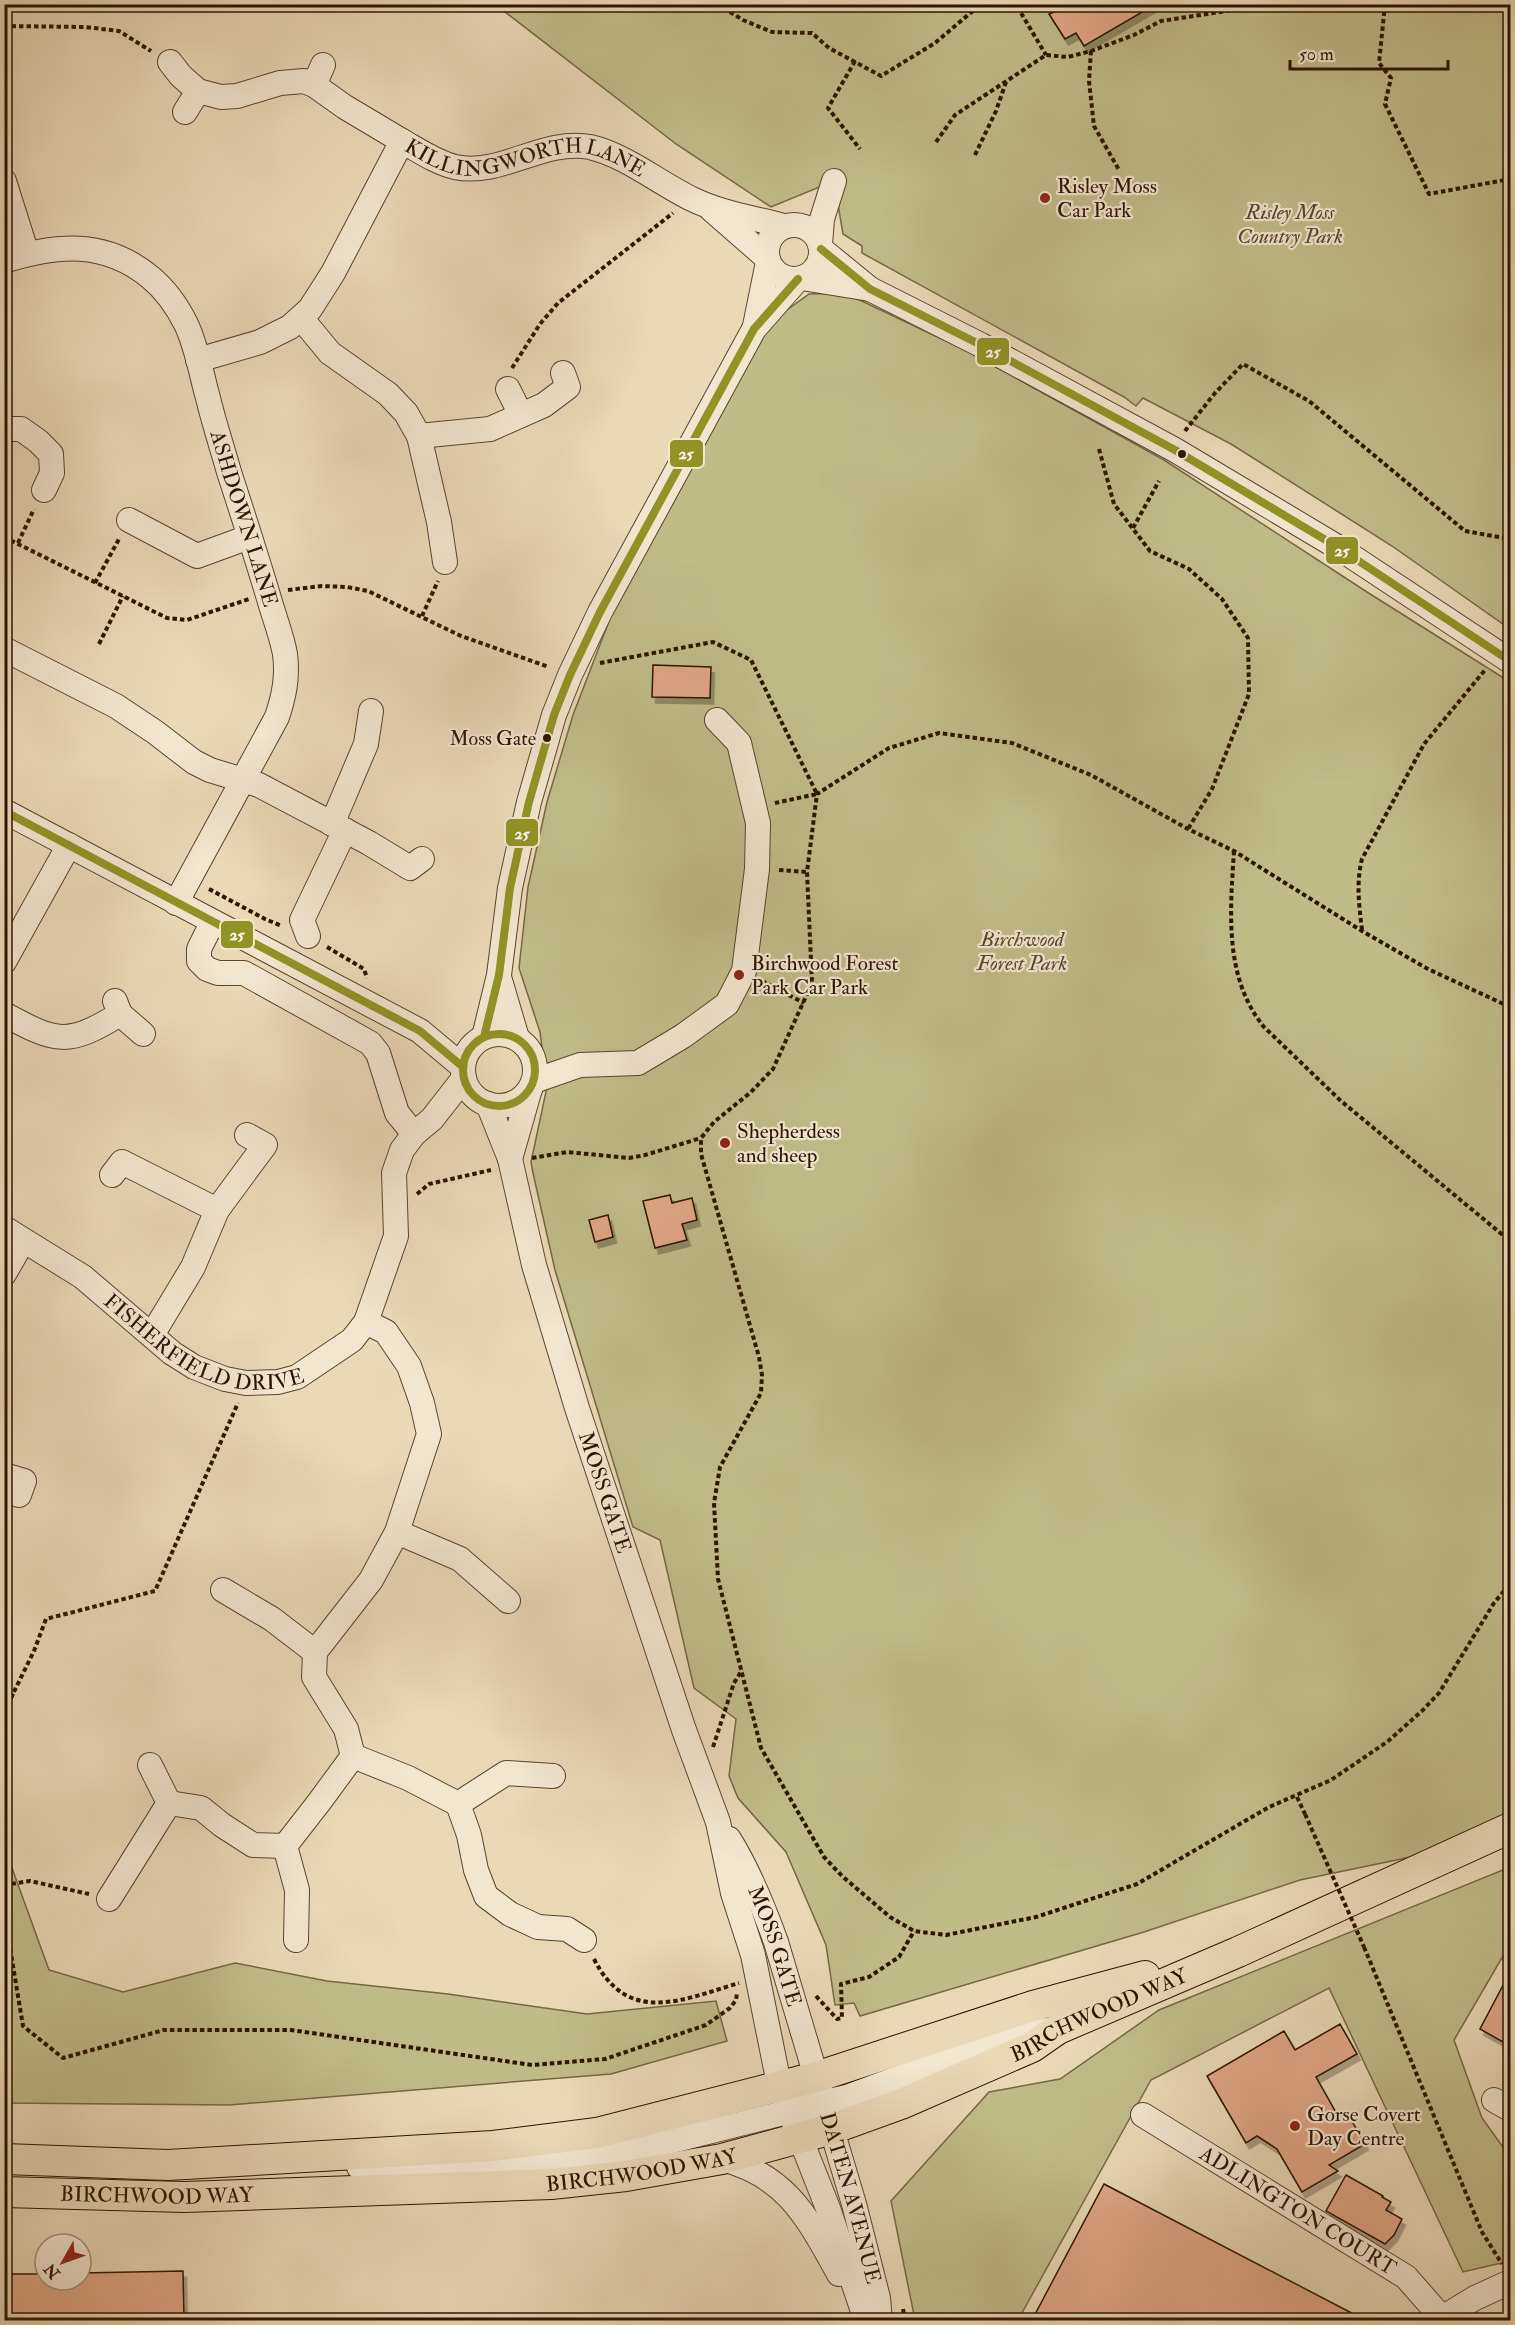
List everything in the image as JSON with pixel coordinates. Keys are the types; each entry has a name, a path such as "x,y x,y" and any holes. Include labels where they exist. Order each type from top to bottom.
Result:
{"main road":[{"name":"BIRCHWOOD WAY","path":"4,2192 184,2197 551,2184 626,2176 722,2159 789,2112 824,2102 901,2104 1032,2047 1058,2029 1238,1952 1510,1828"},
{"name":"BIRCHWOOD WAY","path":"4,2159 168,2165 493,2146 789,2112 824,2102 1033,2006 1238,1952"}],"street":[{"path":"170,62 181,76 198,91 221,97 237,96 292,81 304,81 319,75 345,107 402,141"},
{"path":"185,112 198,91"},
{"name":"KILLINGWORTH LANE","path":"198,360 260,342 290,327 301,318 318,299 333,273 402,141 446,164 473,168 491,166 548,149 572,145 591,148 652,176 699,202 768,260"},
{"path":"4,181 27,254"},
{"path":"800,279 817,267 821,258 822,219 834,181 788,225 777,230 768,242 768,260 780,276 800,279 870,289"},
{"name":"KILLINGWORTH LANE","path":"699,202 788,225"},
{"path":"788,225 810,230 821,246 870,289 981,345 1175,450 1339,548 1506,657"},
{"name":"ASHDOWN LANE","path":"4,261 27,254 70,248 96,250 119,257 136,267 151,278 176,306 187,326 198,360 284,651 286,669 283,701 277,717 176,903"},
{"name":"MOSS GATE","path":"754,329 768,260"},
{"name":"MOSS GATE","path":"789,2112 753,1955 733,1893 718,1822 684,1730 577,1408 534,1265 511,1162 487,1104 471,1093 463,1072 469,1049 480,1039 499,975 510,888 529,802 564,687 600,612 754,329 800,279"},
{"path":"301,318 330,353 388,394 406,413 419,436 439,522 445,562"},
{"path":"419,436 490,429 544,405 568,387 563,373"},
{"path":"508,389 521,415"},
{"path":"4,429 21,429 51,454 52,473 44,490"},
{"path":"129,520 197,556 249,537"},
{"path":"4,649 116,706 194,762 259,785 410,868 422,859"},
{"path":"308,936 302,920 339,827 366,744 371,711"},
{"path":"212,922 199,949 199,961 207,969 218,973 244,973 370,1042 378,1053 397,1113 423,1126 487,1104 500,1106 512,1104 522,1098 532,1085 580,1065 638,1063 683,1036 727,1004 744,971 757,869 759,823 739,743 717,720"},
{"path":"4,811 420,1031 463,1072"},
{"path":"4,962 69,845"},
{"name":"MOSS GATE","path":"499,975 520,1040 535,1060 532,1085 511,1162"},
{"path":"4,1014 36,1031 71,1038 90,1032 117,1006 143,1034"},
{"path":"420,1031 480,1039 495,1034 506,1034 580,1065"},
{"name":"FISHERFIELD DRIVE","path":"14,1234 83,1277 172,1353 194,1367 225,1379 246,1383 278,1382 297,1377 352,1340 366,1322 396,1236 394,1173 402,1150 463,1072"},
{"path":"152,1335 193,1267 218,1210 265,1145 246,1135"},
{"path":"112,1174 122,1162 218,1210"},
{"path":"4,1274 14,1234"},
{"path":"353,1755 346,1729 314,1677 315,1652 371,1580 398,1532 429,1434 422,1403 409,1366 386,1332 366,1322"},
{"path":"4,1475 24,1481 19,1495"},
{"path":"398,1532 460,1559 508,1601"},
{"path":"223,1590 272,1619 315,1652"},
{"path":"353,1755 408,1778 458,1804 469,1835 476,1870 486,1896 510,1914 538,1927 567,1929 584,1940"},
{"path":"285,1846 353,1755"},
{"path":"150,1765 170,1803"},
{"path":"458,1804 506,1773 553,1776"},
{"path":"170,1803 201,1808 253,1845 285,1846"},
{"path":"110,1898 170,1803"},
{"name":"MOSS GATE","path":"718,1822 740,1857 764,1910 824,2102"},
{"path":"285,1846 297,1890 296,1940"},
{"name":"DATEN AVENUE","path":"824,2102 878,2298 880,2320"},
{"name":"DATEN AVENUE","path":"789,2112 829,2211 866,2320"},
{"name":"ADLINGTON COURT","path":"1143,2115 1406,2277 1440,2319"},
{"path":"722,2159 758,2172 791,2197 808,2219 866,2320"},
{"path":"1440,2319 1508,2275"}],"path":[{"path":"717,4 743,20 772,32 812,33 829,48 881,76 935,43 981,4"},
{"path":"1010,4 1018,6 1046,55"},
{"path":"936,142 954,115 1046,55 1068,57 1091,51 1134,35 1161,21 1246,8 1266,9 1289,4"},
{"path":"1385,4 1379,63 1391,78 1385,104 1429,194 1510,179"},
{"path":"1419,4 1443,4"},
{"path":"4,26 85,27 119,31 170,62"},
{"path":"1091,51 1089,81 1094,126 1119,170"},
{"path":"855,61 828,108 860,149"},
{"path":"975,155 996,111 1006,82"},
{"path":"508,389 509,372 540,324 558,303 699,202"},
{"path":"1182,435 1215,393 1243,364 1309,401 1465,531 1510,539"},
{"path":"1099,449 1114,504 1150,551 1189,569 1222,599 1248,638 1249,694 1212,789 1188,829"},
{"path":"1133,528 1159,481"},
{"path":"18,543 44,490"},
{"path":"95,583 129,520"},
{"path":"422,616 445,562"},
{"path":"99,644 123,596"},
{"path":"413,1199 429,1184 511,1162 567,1152 629,1158 701,1138 714,1122 751,1092 773,1069 812,983 807,872 817,794 751,660 713,642 593,664"},
{"path":"1362,931 1358,890 1358,874 1362,859 1424,744 1478,677 1506,657"},
{"path":"755,807 817,794 889,748 939,733 1012,743 1091,775 1188,829 1234,851 1362,931 1428,969 1510,1007"},
{"path":"1234,851 1231,893 1234,963 1245,999 1253,1014 1341,1101 1510,1241"},
{"path":"757,869 807,872"},
{"path":"203,886 265,919 308,936 364,969 369,981"},
{"path":"744,971 804,1003"},
{"path":"701,1138 701,1154 759,1357 762,1376 761,1393 756,1406 720,1467 714,1503 718,1579 743,1669 761,1748 824,1857 842,1876 890,1917 914,1931 946,1935 1036,1917 1137,1884 1269,1807 1297,1797 1331,1780 1405,1728 1422,1711 1438,1693 1494,1603 1510,1584"},
{"path":"4,1712 14,1696 46,1619 154,1591 246,1383"},
{"path":"710,1753 734,1683 743,1669"},
{"path":"4,1692 14,1696"},
{"path":"1297,1797 1364,1947 1482,2232 1508,2275"},
{"path":"4,1885 30,1881 110,1898"},
{"path":"4,1912 23,2026 63,2058 164,2030 291,2030 532,2065 605,2059 706,2025 730,2008 736,2000 739,1983 672,2003 650,2003 630,1998 614,1989 601,1974 584,1940"},
{"path":"810,1989 837,2019 842,2018 841,1984 869,1977 900,1958 914,1931"}],"green space":[{"name":"Risley Moss Country Park","path":"496,5 1510,5 1510,629 1392,546 1231,444 1143,398 1136,406 1124,397 862,253 862,246 843,234 834,181 771,207 676,144"},
{"name":"Birchwood Forest Park","path":"845,293 967,351 1164,460 1510,682 1510,1819 1435,1852 1300,1880 1144,1932 860,2016 854,2003 835,2005 826,1945 786,1852 738,1798 729,1776 736,1719 694,1688 660,1540 633,1527 555,1270 533,1173 531,1162 547,1087 540,1032 519,968 528,887 547,802 573,715 611,616 772,321 809,294"},
{"path":"4,1846 49,1970 123,1992 235,1963 327,1981 448,1994 587,2014 716,2001 727,2041 611,2074 229,2105 5,2103"},
{"path":"1510,1867 1510,1944 1454,2040 1482,2118 1510,2157 1510,2261 1463,2272 1329,1988 1151,2080 1018,2320 915,2320 891,2201 989,2092 1060,2079 1159,2010"}],"building":[{"path":"1056,4 1156,4 1084,46 1076,33 1065,39 1049,14 1059,10"},
{"path":"653,665 711,667 710,698 652,697"},
{"path":"670,1195 672,1203 692,1198 697,1220 682,1224 687,1240 655,1248 643,1201"},
{"path":"608,1215 613,1237 595,1242 589,1220"},
{"path":"1510,1972 1510,2046 1480,2029"},
{"name":"Gorse Covert Day Centre","path":"1340,2024 1357,2054 1316,2077 1338,2116 1346,2111 1365,2144 1329,2165 1338,2171 1302,2192 1277,2149 1257,2136 1246,2143 1207,2076 1284,2031 1295,2050"},
{"path":"1346,2175 1391,2202 1386,2210 1402,2219 1394,2235 1385,2244 1326,2211"},
{"path":"1104,2184 1365,2320 1032,2320"},
{"path":"183,2271 184,2320 4,2320 4,2274 33,2274 33,2292 93,2292 93,2273"}],"transit line":[{"name":"25","path":"821,249 870,289 981,345 1175,450 1339,548 1510,661"},
{"name":"25","path":"484,1037 499,975 510,888 529,802 554,715 570,675 600,612 754,329 798,279"},
{"name":"25","path":"4,811 420,1031 463,1067"},
{"name":"25","path":"492,1034 506,1034 525,1044 535,1063 535,1070 535,1077 525,1096 506,1106 492,1106 473,1096 463,1077 463,1063 473,1044 492,1034"}],"place":[{"name":"Risley Moss Car Park","path":"1045,198"},
{"name":"Moss Gate","path":"547,738"},
{"name":"Birchwood Forest Park Car Park","path":"739,975"},
{"name":"Shepherdess and sheep","path":"725,1143"},
{"name":"Gorse Covert Day Centre","path":"1295,2126"}]}
